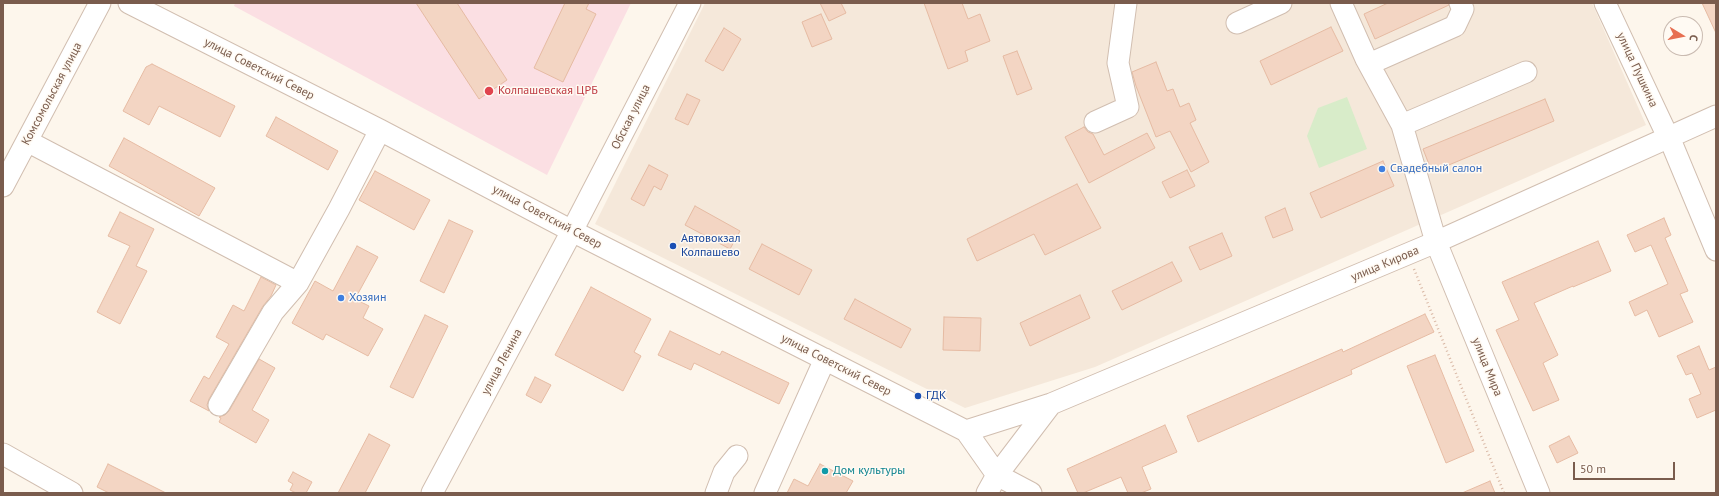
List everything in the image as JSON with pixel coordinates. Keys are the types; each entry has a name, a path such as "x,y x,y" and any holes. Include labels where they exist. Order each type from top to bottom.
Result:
{"street":[{"name":"Комсомольская улица","path":"3,186 100,3"},
{"name":"улица Советский Север","path":"129,3 380,130 572,231 966,431"},
{"name":"Обская улица","path":"572,231 690,3"},
{"path":"1095,122 1128,107 1118,63 1126,3"},
{"path":"1237,23 1281,3"},
{"name":"улица Мира","path":"1341,3 1369,64 1402,124 1436,242 1539,493"},
{"path":"1369,64 1455,26 1463,9 1460,3"},
{"name":"улица Пушкина","path":"1605,3 1669,137 1716,250"},
{"path":"1402,124 1526,72"},
{"name":"улица Кирова","path":"966,431 1051,404 1436,242 1716,116"},
{"path":"219,405 273,312 298,283 380,130"},
{"path":"27,141 298,283"},
{"name":"улица Ленина","path":"432,493 572,231"},
{"path":"765,493 825,359"},
{"path":"988,493 997,475 1051,404"},
{"path":"966,431 997,475 1031,493"},
{"path":"3,454 72,493"},
{"path":"716,493 724,472 737,456"}],"path":[{"path":"1408,254 1504,493"}],"shaded area":[{"name":"Колпашевская ЦРБ","path":"235,3 631,3 547,175 234,6"},
{"path":"705,3 1592,3 1646,125 1095,367 965,408 595,224"}],"green space":[{"path":"1347,97 1367,149 1319,168 1307,136 1318,108"}],"building":[{"path":"416,3 457,3 507,80 479,99"},
{"path":"565,3 589,3 586,9 596,14 563,82 534,68"},
{"path":"820,3 841,3 846,13 829,21"},
{"path":"924,3 962,3 968,19 980,14 990,41 965,51 968,61 948,69"},
{"path":"1388,3 1448,3 1449,5 1375,39 1364,14"},
{"path":"1702,3 1716,3 1716,33"},
{"path":"821,14 832,39 812,47 802,22"},
{"path":"1331,27 1343,51 1271,85 1260,61"},
{"path":"724,28 741,39 723,71 705,61"},
{"path":"1017,51 1032,89 1017,95 1003,56"},
{"path":"1156,62 1167,91 1173,89 1180,107 1189,103 1196,120 1190,123 1209,162 1191,172 1170,131 1156,137 1136,86 1132,72"},
{"path":"152,64 235,106 220,137 159,106 149,125 123,111 146,67"},
{"path":"687,94 700,100 688,125 675,119"},
{"path":"1545,99 1554,121 1432,172 1423,149"},
{"path":"276,117 338,151 328,170 266,136"},
{"path":"1084,127 1088,132 1093,134 1104,155 1147,133 1155,148 1089,183 1065,137"},
{"path":"124,138 215,188 199,216 109,166"},
{"path":"1383,161 1394,186 1321,218 1310,193"},
{"path":"649,165 668,175 661,190 654,186 644,206 631,199"},
{"path":"1187,170 1195,186 1170,198 1162,182"},
{"path":"375,171 430,200 414,230 359,200"},
{"path":"1077,184 1101,228 1045,255 1034,234 977,261 967,239"},
{"path":"695,206 740,231 730,249 685,225"},
{"path":"1285,208 1293,230 1273,238 1265,217"},
{"path":"120,212 154,229 136,266 147,271 120,324 97,312 130,246 108,236"},
{"path":"1664,218 1671,235 1665,238 1688,291 1680,294 1693,322 1659,337 1647,310 1635,316 1629,302 1668,284 1651,245 1635,252 1627,235"},
{"path":"449,220 473,231 444,293 420,281"},
{"path":"1222,233 1232,256 1200,270 1189,247"},
{"path":"1598,241 1611,271 1534,303 1558,355 1543,363 1559,400 1533,411 1496,330 1519,320 1502,282"},
{"path":"762,244 812,270 799,295 749,269"},
{"path":"357,246 378,257 355,299 369,306 363,318 383,329 368,356 326,334 323,340 292,323 315,281 333,291"},
{"path":"1172,262 1182,281 1122,310 1112,291"},
{"path":"261,277 276,285 271,296 263,306 209,399 207,405 209,411 190,401 204,376 209,379 229,344 216,337 233,305 244,311"},
{"path":"591,287 651,319 634,352 641,356 623,391 555,355"},
{"path":"1080,295 1090,318 1030,346 1020,323"},
{"path":"855,299 911,329 901,348 844,319"},
{"path":"1425,314 1434,332 1351,370 1352,374 1198,442 1187,416 1342,349 1343,352"},
{"path":"425,315 448,326 413,398 390,387"},
{"path":"944,317 981,318 980,351 943,350"},
{"path":"670,331 720,355 722,351 789,383 779,404 694,363 691,370 658,355"},
{"path":"1699,346 1709,370 1716,367 1716,410 1697,418 1689,399 1701,394 1692,373 1686,375 1677,356"},
{"path":"1435,355 1474,451 1446,463 1407,366"},
{"path":"259,359 275,368 252,410 269,420 256,443 219,422 221,418 219,417 225,415 229,411"},
{"path":"535,377 551,385 541,403 526,395"},
{"path":"1165,425 1177,452 1142,467 1151,489 1141,493 1128,493 1121,477 1083,493 1078,493 1067,469"},
{"path":"369,434 390,445 365,493 338,493"},
{"path":"1569,436 1578,453 1557,463 1549,446"},
{"path":"108,464 166,493 109,493 97,487"},
{"name":"Дом культуры","path":"820,464 853,481 846,493 787,493 794,479 808,486"},
{"path":"293,472 312,482 306,493 296,493 290,490 293,484 288,481"},
{"path":"1490,481 1495,493 1462,493"}],"place":[{"name":"Колпашевская ЦРБ","path":"489,91"},
{"name":"Свадебный салон","path":"1382,169"},
{"name":"Автовокзал Колпашево","path":"673,246"},
{"name":"Хозяин","path":"341,298"},
{"name":"ГДК","path":"918,396"},
{"name":"Дом культуры","path":"825,471"}]}
